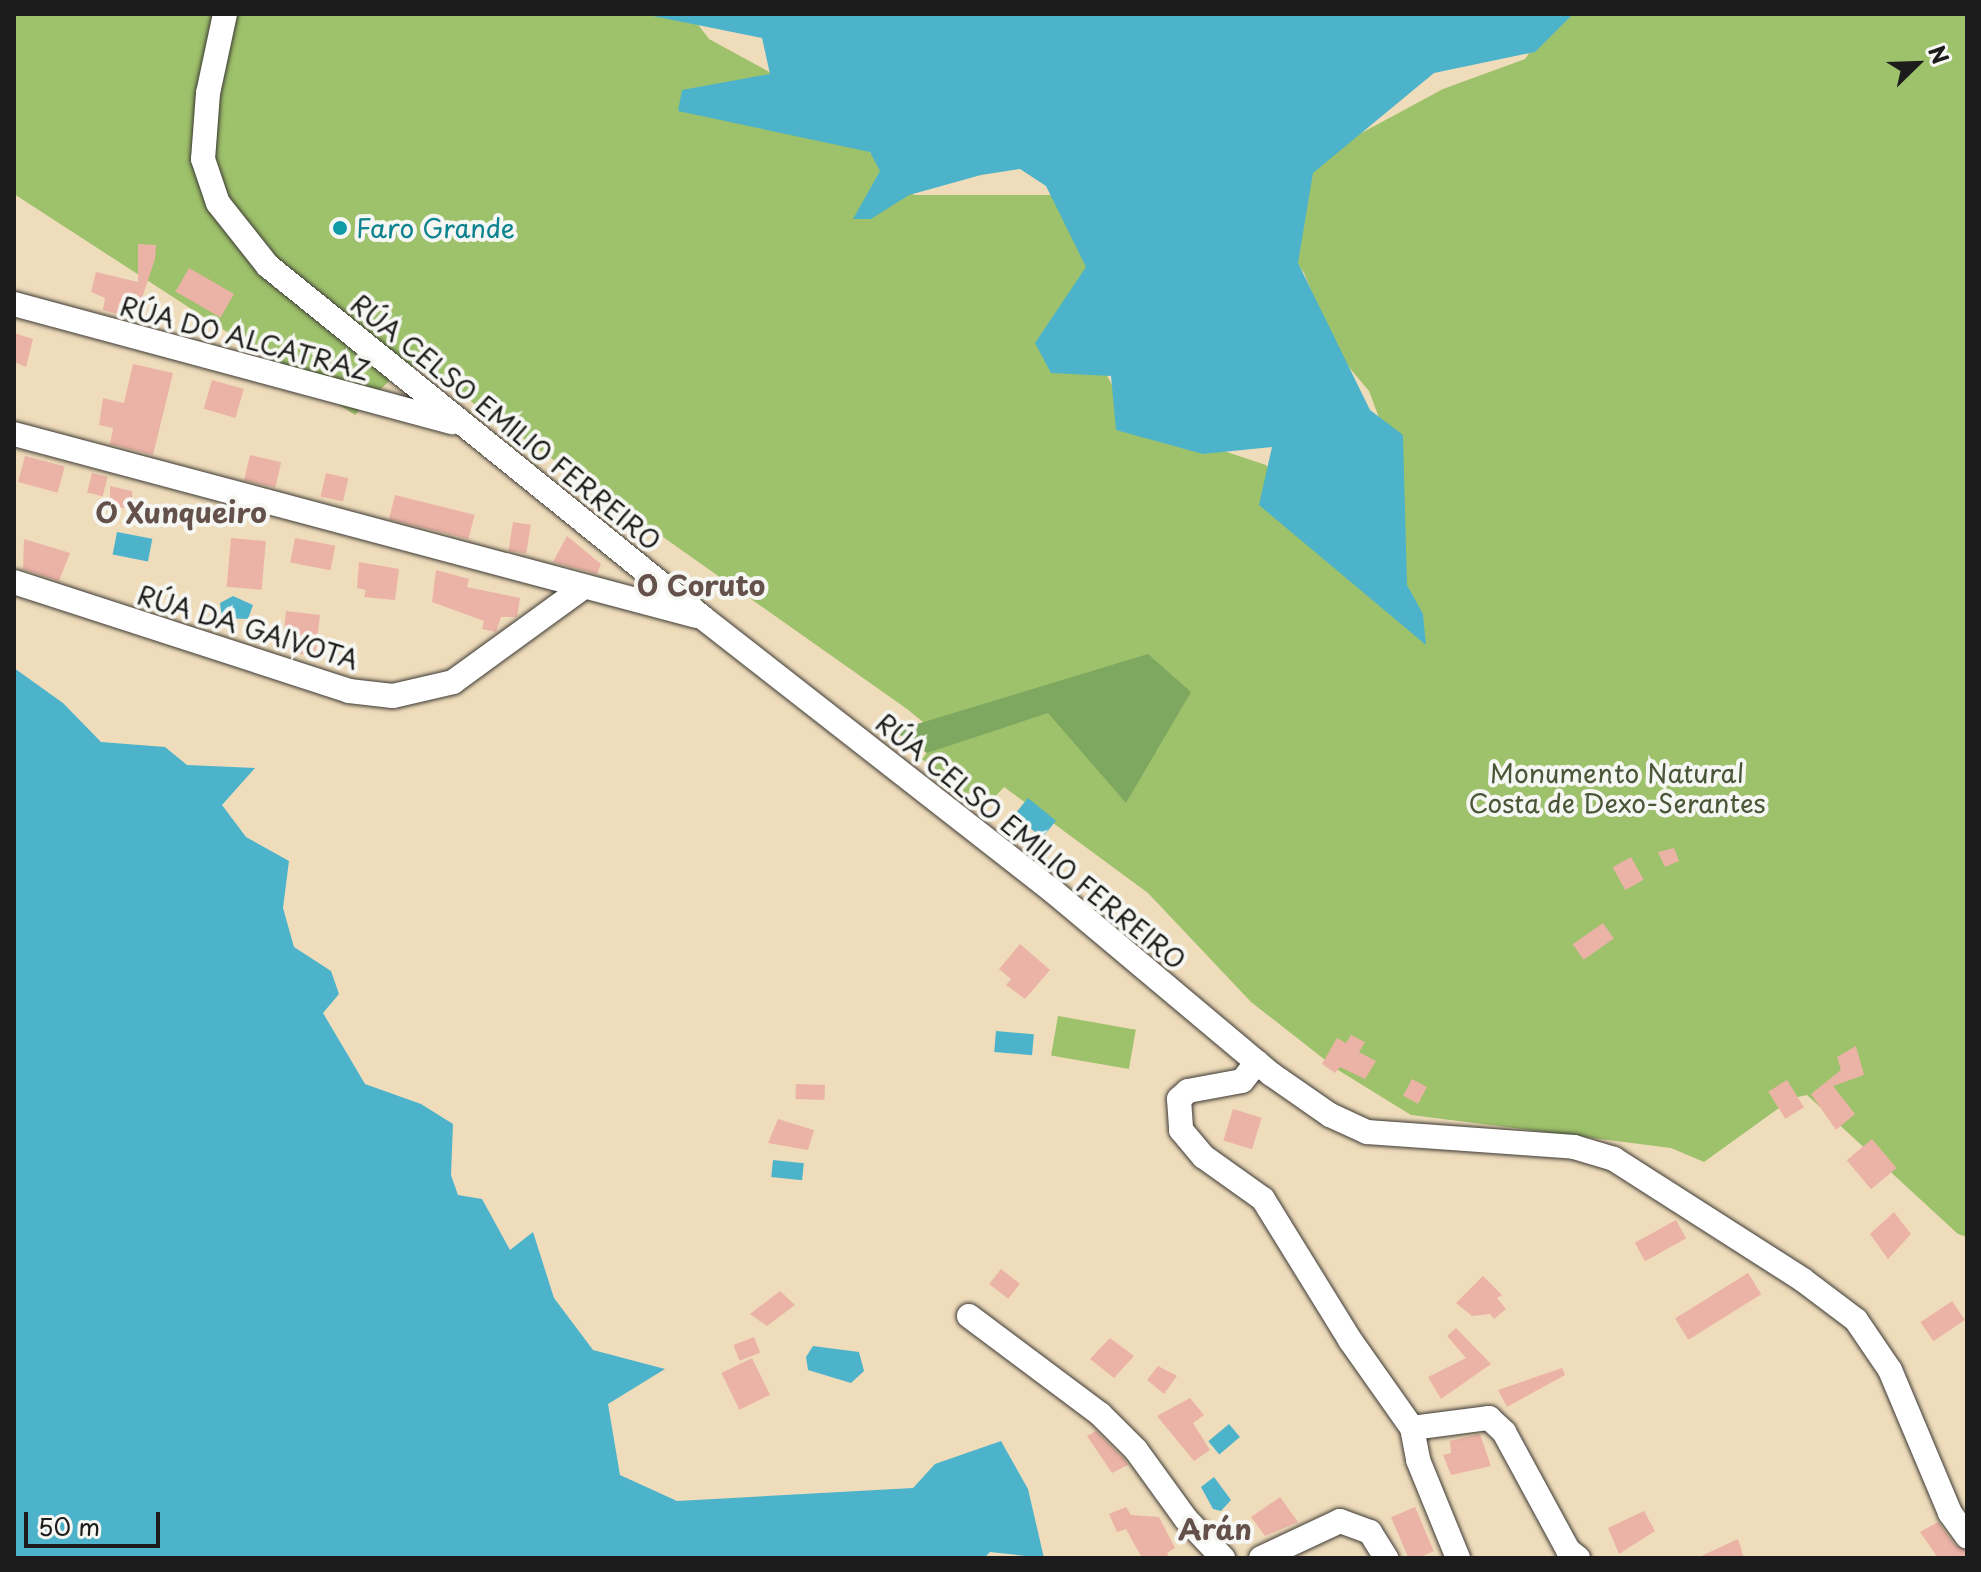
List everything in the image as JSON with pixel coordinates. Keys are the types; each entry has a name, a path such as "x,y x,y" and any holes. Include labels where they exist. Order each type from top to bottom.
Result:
{"street":[{"name":"RÚA CELSO EMILIO FERREIRO","path":"225,14 208,93 203,148 218,203 268,266 702,617 1054,892 1257,1062 1330,1115 1367,1132 1574,1147 1614,1159 1706,1215 1856,1320 1890,1370 1950,1513 1967,1536"},
{"name":"RÚA DO ALCATRAZ","path":"14,304 462,425"},
{"path":"14,434 581,589 702,617"},
{"name":"RÚA DA GAIVOTA","path":"14,582 349,691 393,696 453,682 581,589"},
{"path":"1257,1062 1242,1081 1188,1091 1179,1099 1176,1110 1189,1143 1263,1199 1350,1340 1412,1428 1418,1460 1458,1558"},
{"path":"969,1316 1100,1414 1136,1450 1186,1519 1223,1558"},
{"path":"1412,1428 1489,1418 1504,1432 1568,1550 1578,1558"},
{"path":"1261,1558 1340,1521 1370,1532 1386,1558"}],"green space":[{"name":"Monumento Natural Costa de Dexo-Serantes","path":"14,14 690,14 709,39 808,93 914,195 1059,195 1097,276 1097,356 1130,420 1266,465 1308,514 1396,463 1369,391 1337,353 1304,273 1261,215 1354,137 1443,89 1525,59 1557,14 1967,14 1967,1237 1958,1234 1807,1095 1793,1098 1704,1162 1671,1148 1411,1115 1338,1070 1251,1002 1148,893 1004,787 984,809 922,759 940,736 907,709 422,367 402,368 355,415 14,194"},
{"path":"1148,654 1191,692 1126,803 1048,713 927,753 894,731"},
{"path":"1058,1016 1136,1030 1129,1069 1051,1055"}],"water":[{"path":"643,14 1573,14 1535,52 1434,73 1313,173 1298,263 1370,410 1403,435 1407,585 1423,614 1426,645 1259,505 1272,447 1203,454 1116,430 1111,376 1051,373 1035,343 1086,267 1046,186 1020,169 981,175 909,195 871,219 853,219 880,171 870,152 678,111 682,90 770,74 762,38"},
{"path":"117,532 152,539 148,561 113,555"},
{"path":"233,596 253,605 248,619 222,618 220,603"},
{"path":"14,668 63,703 101,742 165,747 187,765 255,768 222,805 246,837 289,861 283,908 294,947 331,971 339,994 323,1013 365,1084 421,1104 453,1124 451,1175 458,1195 482,1199 510,1250 533,1232 554,1298 593,1350 665,1369 608,1404 620,1475 677,1501 913,1488 935,1464 1001,1441 1028,1489 1044,1558 990,1552 984,1558 14,1558"},
{"path":"1028,798 1056,821 1042,838 1014,815"},
{"path":"996,1031 1034,1034 1032,1055 994,1052"},
{"path":"773,1160 804,1163 802,1180 771,1177"},
{"path":"813,1346 859,1352 864,1371 851,1383 808,1370 806,1357"},
{"path":"1229,1424 1240,1437 1219,1454 1208,1441"},
{"path":"1214,1477 1231,1500 1221,1511 1213,1509 1201,1487"}],"building":[{"path":"138,244 156,245 155,259 135,319 103,310 105,298 91,292 96,272 138,282"},
{"path":"189,268 234,294 221,317 176,291"},
{"path":"14,333 33,339 26,367 14,362"},
{"path":"133,364 173,373 153,455 110,444 113,428 99,425 103,398 124,403"},
{"path":"212,380 244,389 235,418 204,409"},
{"path":"250,455 281,462 275,488 244,480"},
{"path":"25,456 65,467 58,493 18,482"},
{"path":"92,473 108,477 103,496 87,492"},
{"path":"326,473 348,478 343,502 321,496"},
{"path":"110,486 132,491 133,510 110,505"},
{"path":"395,495 475,515 469,539 389,519"},
{"path":"513,522 531,525 526,553 508,551"},
{"path":"567,536 601,564 597,574 553,562"},
{"path":"231,538 266,541 262,590 227,587"},
{"path":"295,538 335,546 330,570 290,563"},
{"path":"24,539 70,553 59,581 23,569"},
{"path":"359,562 399,569 395,600 364,597 366,590 357,588"},
{"path":"436,570 469,579 467,587 520,598 517,617 501,617 496,632 482,629 484,621 432,602"},
{"path":"286,611 320,615 315,656 299,654 300,645 283,643"},
{"path":"1674,848 1679,861 1665,867 1658,852"},
{"path":"1631,857 1644,880 1625,890 1613,867"},
{"path":"1603,923 1614,939 1584,960 1573,944"},
{"path":"1020,944 1050,970 1025,999 1006,985 1011,979 999,969"},
{"path":"1351,1035 1365,1042 1359,1052 1376,1061 1365,1079 1340,1067 1335,1073 1322,1064 1337,1038 1346,1043"},
{"path":"1856,1046 1864,1075 1833,1086 1855,1114 1836,1130 1811,1094 1841,1070 1837,1057"},
{"path":"1412,1079 1427,1087 1418,1104 1403,1096"},
{"path":"1787,1080 1804,1107 1785,1119 1768,1092"},
{"path":"796,1084 825,1085 824,1100 795,1099"},
{"path":"1233,1109 1262,1118 1252,1149 1223,1141"},
{"path":"778,1119 814,1130 808,1150 768,1143"},
{"path":"1872,1139 1896,1168 1871,1189 1847,1160"},
{"path":"1894,1212 1911,1234 1888,1259 1870,1234"},
{"path":"1676,1220 1686,1238 1645,1261 1635,1243"},
{"path":"1001,1269 1020,1284 1008,1299 989,1284"},
{"path":"1748,1273 1761,1294 1688,1340 1675,1319"},
{"path":"1483,1276 1502,1295 1497,1298 1506,1309 1494,1319 1490,1314 1472,1316 1456,1303"},
{"path":"780,1291 795,1305 767,1326 750,1314"},
{"path":"1952,1301 1965,1320 1933,1341 1920,1322"},
{"path":"1456,1328 1491,1364 1441,1399 1428,1377 1466,1358 1447,1336"},
{"path":"754,1337 760,1353 740,1361 733,1345"},
{"path":"1110,1338 1134,1356 1114,1378 1090,1359"},
{"path":"752,1358 770,1395 739,1410 721,1373"},
{"path":"1158,1366 1177,1376 1164,1394 1147,1380"},
{"path":"1562,1368 1565,1375 1507,1407 1498,1390"},
{"path":"1190,1398 1204,1415 1193,1423 1210,1450 1194,1461 1157,1416"},
{"path":"1096,1431 1128,1465 1112,1473 1087,1436"},
{"path":"1480,1434 1491,1466 1451,1475 1443,1455 1451,1453 1450,1441"},
{"path":"1280,1497 1298,1522 1265,1536 1251,1517"},
{"path":"1126,1507 1131,1515 1159,1517 1175,1548 1167,1553 1170,1558 1142,1558 1126,1529 1117,1532 1109,1514"},
{"path":"1415,1507 1434,1551 1418,1558 1408,1558 1391,1517"},
{"path":"1644,1511 1655,1531 1619,1554 1608,1528"},
{"path":"1938,1522 1955,1545 1967,1551 1967,1558 1938,1558 1920,1532"},
{"path":"1738,1539 1744,1558 1697,1558"}],"place":[{"name":"Faro Grande","path":"340,228"}],"district":[{"name":"O Xunqueiro","path":"181,512"},
{"name":"O Coruto","path":"701,585"},
{"name":"Arán","path":"1215,1529"}]}
